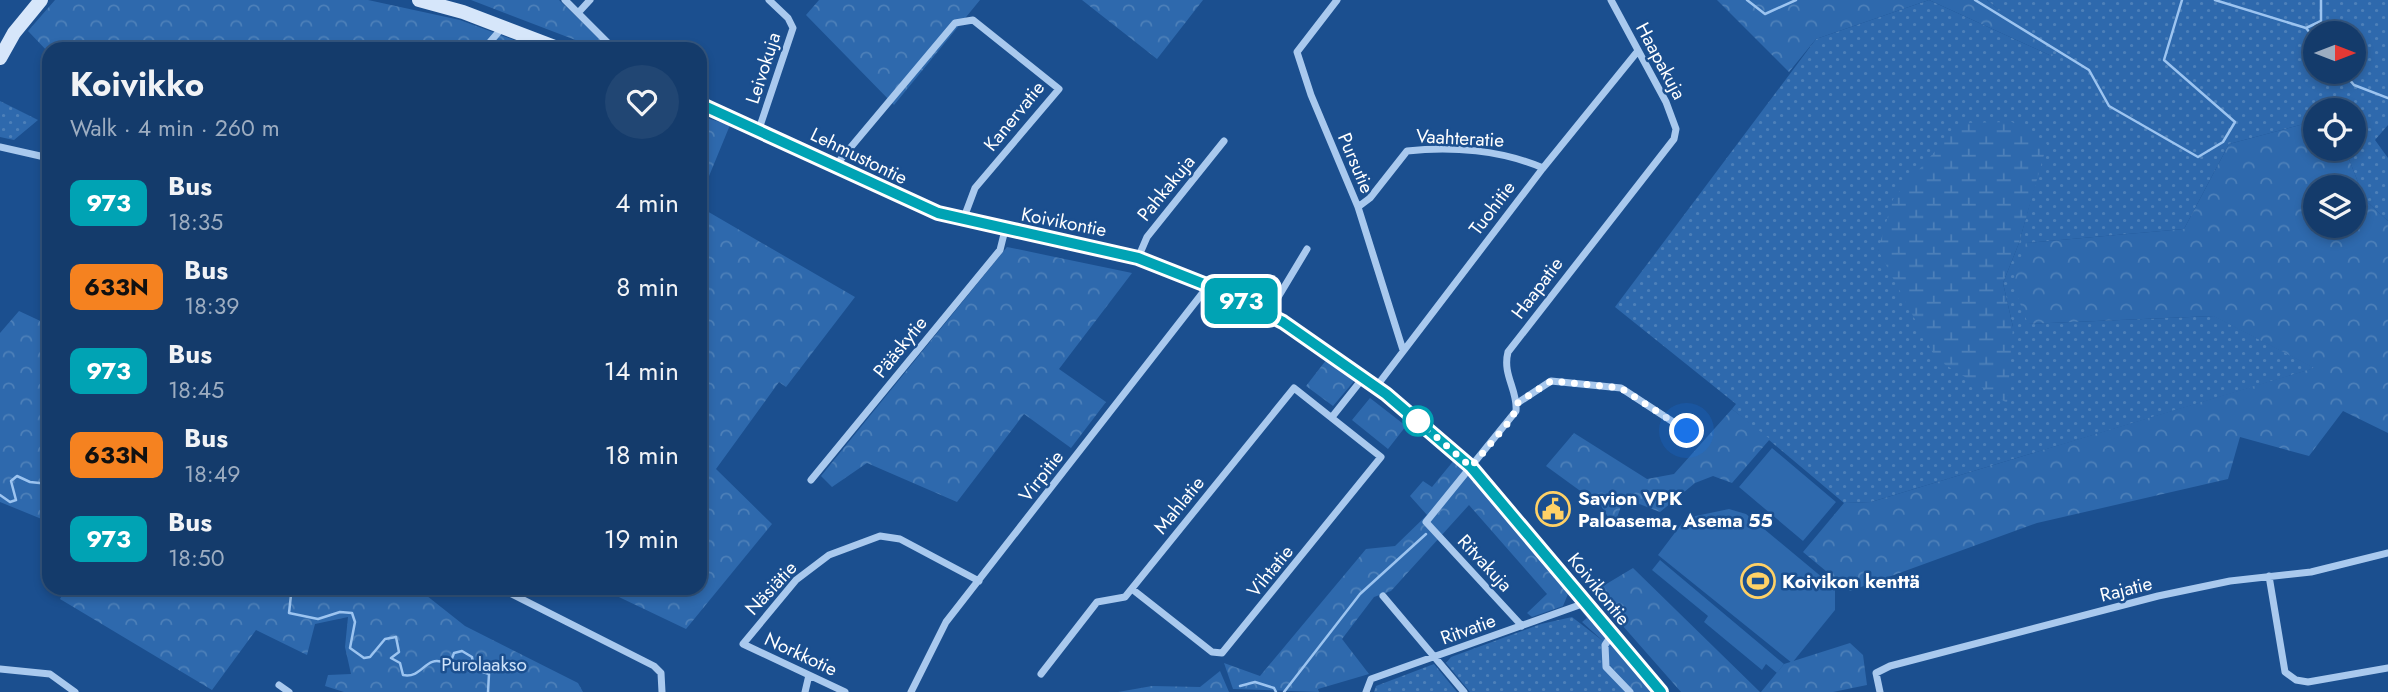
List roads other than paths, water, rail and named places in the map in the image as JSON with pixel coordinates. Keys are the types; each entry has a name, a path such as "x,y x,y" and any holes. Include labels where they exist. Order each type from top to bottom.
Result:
{"main road":[{"path":"0,58 14,33 41,0"},
{"path":"419,0 463,12 541,42"},
{"name":"Lehmustontie","path":"707,107 759,129 892,195 962,220 1005,230"},
{"name":"Koivikontie","path":"1005,230 1138,258 1208,285 1267,315 1376,387 1471,467 1661,692"}],"street":[{"path":"565,0 607,42"},
{"path":"578,13 590,0"},
{"name":"Leivokuja","path":"759,129 792,33 792,23 769,0"},
{"name":"Pursutie","path":"1338,0 1297,52 1311,95 1358,207 1403,350"},
{"name":"Haapakuja","path":"1611,0 1666,102 1676,129 1674,139"},
{"name":"Kanervatie","path":"835,166 955,23 962,19 973,20 1059,89 975,188 962,220"},
{"path":"490,42 502,28"},
{"name":"Tuohitie","path":"1376,387 1543,168 1637,52"},
{"name":"Haapatie","path":"1516,404 1506,371 1508,352 1674,139"},
{"name":"Pahkakuja","path":"1138,258 1147,237 1224,141"},
{"path":"0,147 42,156"},
{"name":"Vaahteratie","path":"1358,207 1382,184 1406,151 1435,149 1493,153 1517,157 1543,168"},
{"name":"Pääskytie","path":"811,481 997,254 1005,230"},
{"path":"1267,315 1307,249"},
{"name":"Virpitie","path":"911,692 946,622 1208,285"},
{"path":"1332,417 1363,378"},
{"path":"1471,467 1513,417 1516,404 1551,381 1621,388 1687,431"},
{"name":"Mahlatie","path":"1041,674 1097,603 1125,597 1296,384 1343,426"},
{"name":"Vihtatie","path":"1132,589 1212,652 1225,651 1381,457 1343,426"},
{"name":"Ritvakuja","path":"1471,467 1426,522 1522,626"},
{"name":"Näsiätie","path":"743,644 796,580 829,555 880,536 900,539 979,580"},
{"name":"Rajatie","path":"1880,692 1877,673 1900,663 2136,602 2230,581 2311,572 2388,554"},
{"path":"2269,576 2285,672 2308,682 2388,668"},
{"path":"514,595 654,666 661,673 662,692"},
{"path":"1383,596 1464,692"},
{"name":"Ritvatie","path":"1366,690 1371,679 1586,603"},
{"path":"1611,636 1605,645 1606,667 1630,692"},
{"name":"Norkkotie","path":"743,644 845,692"},
{"path":"0,669 50,674 75,692"},
{"path":"805,692 809,675"},
{"path":"279,685 289,692"}],"waterway":[{"path":"1747,0 1765,14 1796,0"},
{"path":"1975,0 2089,70 2109,106 2198,157 2223,142 2235,122 2164,60 2182,0"},
{"path":"2215,0 2303,27"},
{"path":"2321,0 2321,21"},
{"path":"2353,84 2388,98"},
{"path":"0,495 10,502 16,500 11,481 17,476 30,482 42,483"},
{"path":"1284,692 1360,594 1426,534"},
{"path":"291,595 289,613 318,619 340,612 352,613 355,622 350,648 364,658 370,657 385,639 396,637 399,652 391,658 400,663 403,675 415,674 433,662 451,661 454,653 462,651 472,657 474,669 489,674 488,692"},
{"path":"1240,686 1255,682 1274,688 1276,692"}],"place":[{"name":"Savion VPK Paloasema, Asema 55","path":"1553,509"},
{"name":"Koivikon kenttä","path":"1758,581"}],"park label":[{"name":"Purolaakso","path":"484,664"}]}
